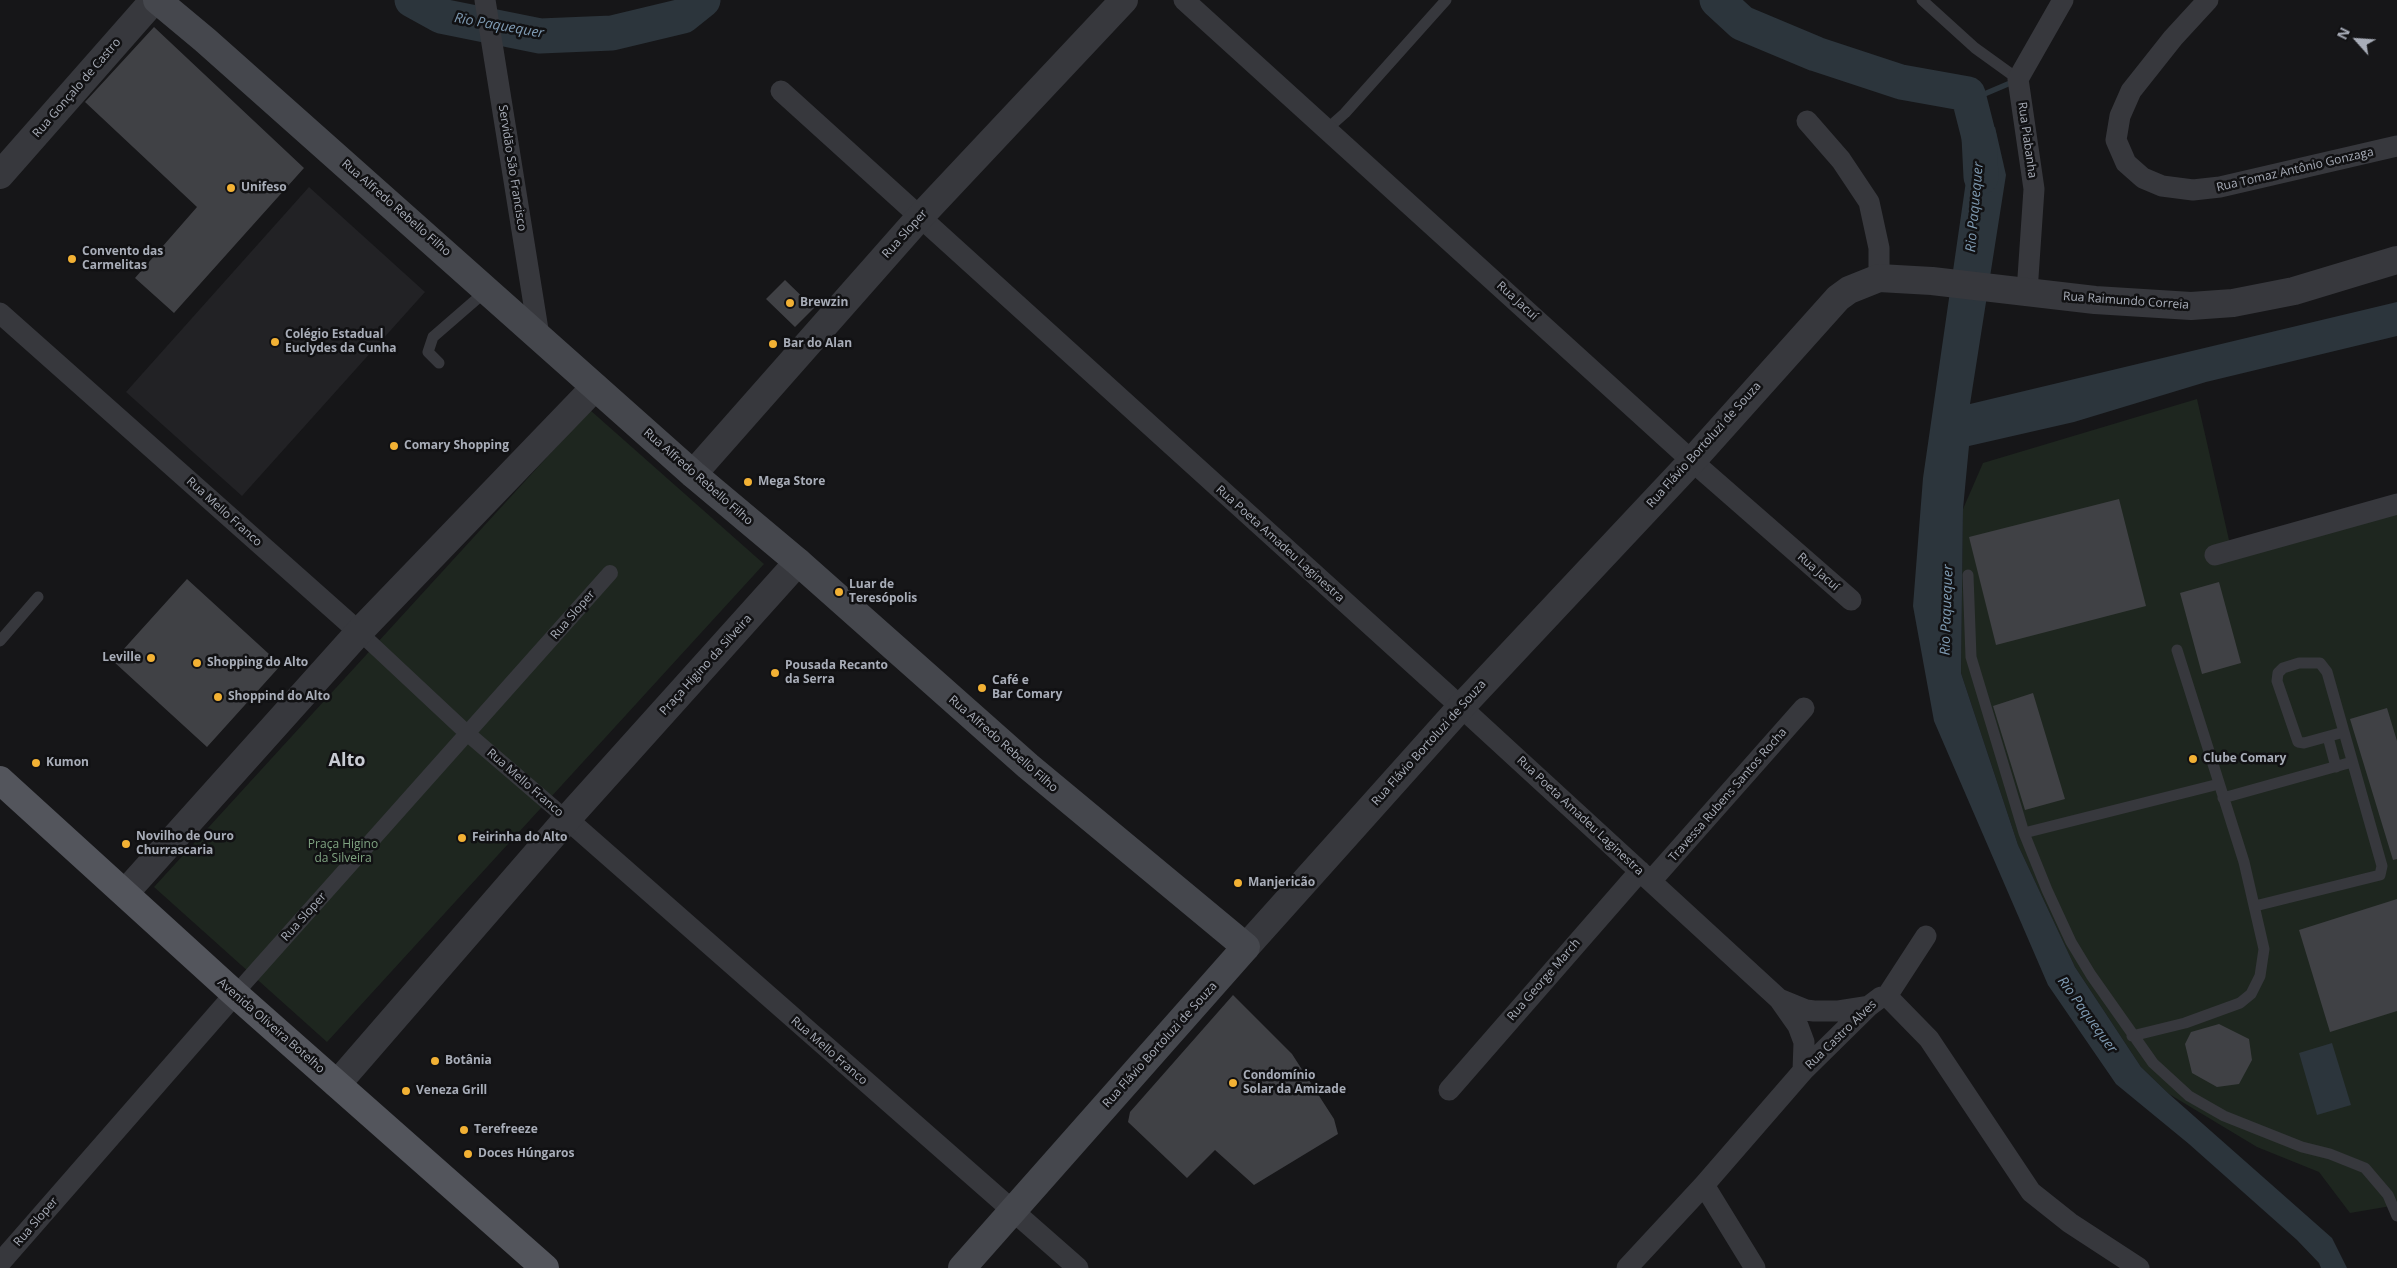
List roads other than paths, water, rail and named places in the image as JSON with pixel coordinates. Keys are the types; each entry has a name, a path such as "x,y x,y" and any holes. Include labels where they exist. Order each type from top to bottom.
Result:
{"main road":[{"name":"Rua Alfredo Rebello Filho","path":"155,0 205,40 694,474 798,562 1028,766 1246,948"},
{"name":"Avenida Oliveira Botelho","path":"0,780 235,994 545,1268"},
{"name":"Rua Flávio Bortoluzi de Souza","path":"962,1268 1246,948"}],"street":[{"name":"Rua Gonçalo de Castro","path":"0,176 155,0"},
{"name":"Servidão São Francisco","path":"485,0 539,336"},
{"name":"Rua Sloper","path":"694,474 918,218 1124,0"},
{"name":"Rua Jacuí","path":"1184,0 1692,461 1851,600"},
{"path":"2018,79 2063,0"},
{"name":"Rua Tomaz Antônio Gonzaga","path":"2208,0 2173,38 2132,90 2120,116 2116,140 2126,163 2143,178 2162,186 2193,190 2220,187 2397,146"},
{"name":"Rua Piabanha","path":"2018,79 2034,189 2027,292"},
{"name":"Rua Poeta Amadeu Laginestra","path":"780,91 918,218 1461,706 1779,999 1798,1026 1804,1042 1803,1071"},
{"path":"1807,121 1841,160 1869,202 1879,248 1879,278"},
{"name":"Rua Raimundo Correia","path":"1932,280 2000,290 2148,304 2190,306 2233,303 2294,291 2397,260"},
{"name":"Rua Flávio Bortoluzi de Souza","path":"1246,948 1461,706 1692,461 1838,298 1862,283 1879,278 1932,280"},
{"name":"Rua Mello Franco","path":"0,314 359,632 468,734 1078,1268"},
{"path":"125,893 359,632 596,387"},
{"path":"2216,555 2397,504"},
{"name":"Praça Higino da Silveira","path":"337,1084 567,820 798,562"},
{"name":"Rua Sloper","path":"0,1264 235,994 610,573"},
{"name":"Travessa Rubens Santos Rocha","path":"1645,876 1804,708"},
{"name":"Rua George March","path":"1449,1090 1645,876"},
{"path":"1878,1001 1926,936"},
{"name":"Rua Poeta Amadeu Laginestra","path":"1779,999 1806,1010 1814,1011 1837,1011 1878,1001"},
{"name":"Rua Castro Alves","path":"1627,1268 1704,1185 1803,1071 1878,1001 1929,1039 2031,1192 2070,1223 2139,1268"},
{"path":"1704,1185 1755,1268"}],"lane":[{"path":"1327,129 1345,113 1446,0"},
{"path":"1922,0 1975,48 2018,79"},
{"path":"439,363 428,352 433,337 488,290"},
{"path":"1968,575 1971,657 2024,833 2071,942 2091,975 2132,1036 2153,1063 2189,1096 2224,1116 2302,1147 2330,1154 2365,1168 2388,1195 2397,1216 2397,1222"},
{"path":"0,641 38,598"},
{"path":"2132,1036 2185,1023 2240,1003 2251,994 2260,976 2264,949 2255,906 2177,650"},
{"path":"2255,906 2380,875 2382,866 2344,732 2324,667 2320,663 2307,662 2283,668 2278,673 2277,681 2298,742 2304,743 2344,732"},
{"path":"2328,737 2336,766"},
{"path":"2223,798 2352,762"},
{"path":"2024,833 2219,784"}],"water":[{"path":"1995,127 2006,175 1970,404 2397,302 2397,336 2206,382 2074,422 1969,446 1963,509 1961,673 2018,845 2075,967 2141,1067 2332,1238 2347,1268 2321,1268 2319,1263 2297,1240 2189,1144 2116,1084 2048,985 1934,721 1913,606 1923,478 1966,181 1961,133"},
{"path":"2332,1043 2351,1105 2317,1115 2299,1053"}],"waterway":[{"name":"Rio Paquequer","path":"412,0 441,16 540,36 612,33 683,16 703,0"},
{"name":"Rio Paquequer","path":"1717,0 1742,23 1816,54 1901,82 1968,94 1979,137 1981,177"},
{"path":"1968,94 1982,95 2015,81"}],"place":[{"name":"Unifeso","path":"231,188"},
{"name":"Convento das Carmelitas","path":"72,259"},
{"name":"Brewzin","path":"790,303"},
{"name":"Colégio Estadual Euclydes da Cunha","path":"275,342"},
{"name":"Bar do Alan","path":"773,344"},
{"name":"Comary Shopping","path":"394,446"},
{"name":"Mega Store","path":"748,482"},
{"name":"Luar de Teresópolis","path":"839,592"},
{"name":"Leville","path":"151,658"},
{"name":"Shopping do Alto","path":"197,663"},
{"name":"Pousada Recanto da Serra","path":"775,673"},
{"name":"Café e Bar Comary","path":"982,688"},
{"name":"Shoppind do Alto","path":"218,697"},
{"name":"Clube Comary","path":"2193,759"},
{"name":"Kumon","path":"36,763"},
{"name":"Feirinha do Alto","path":"462,838"},
{"name":"Novilho de Ouro Churrascaria","path":"126,844"},
{"name":"Manjericão","path":"1238,883"},
{"name":"Botânia","path":"435,1061"},
{"name":"Condomínio Solar da Amizade","path":"1233,1083"},
{"name":"Veneza Grill","path":"406,1091"},
{"name":"Terefreeze","path":"464,1130"},
{"name":"Doces Húngaros","path":"468,1154"}],"district":[{"name":"Alto","path":"347,761"}]}
